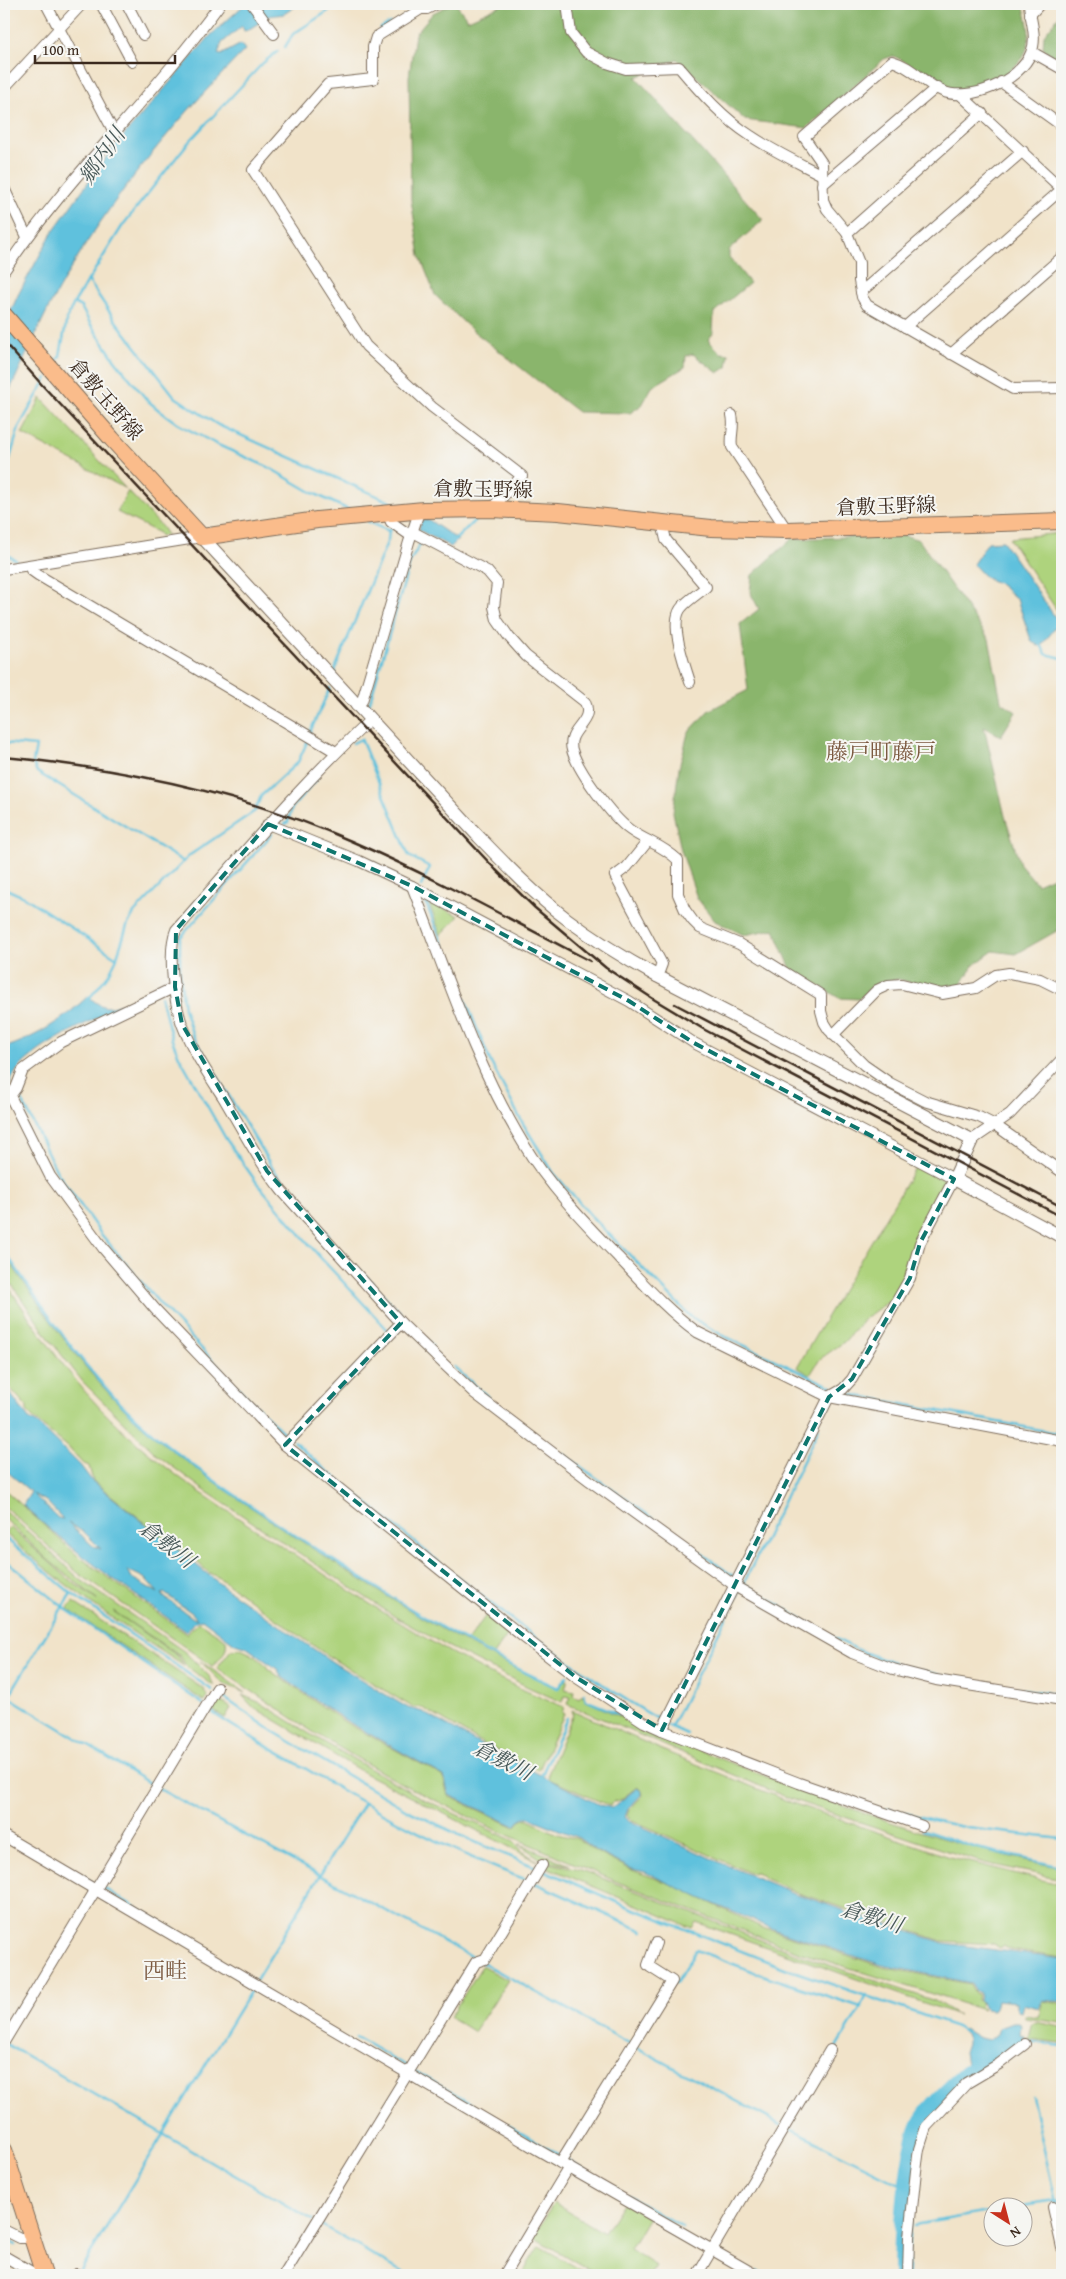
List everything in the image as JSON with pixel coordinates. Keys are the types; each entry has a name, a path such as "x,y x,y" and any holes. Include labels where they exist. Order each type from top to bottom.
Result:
{"main road":[{"name":"倉敷玉野線","path":"4,315 112,439 202,537 317,520 392,520 418,528 491,508 558,512 711,528 787,530 1062,521"},
{"path":"4,2150 44,2275"},
{"path":"4,2172 36,2275"}],"street":[{"path":"46,4 58,30 115,134"},
{"path":"4,88 82,4"},
{"path":"101,4 132,62"},
{"path":"126,4 143,35"},
{"path":"4,271 39,220 115,134 199,33 220,4"},
{"path":"252,4 274,34"},
{"path":"438,4 422,9 376,37 373,47 372,79 328,84 252,170 366,346 432,407 522,476 491,508"},
{"path":"567,4 570,33 586,52 607,64 626,69 679,67 703,96 728,119 752,137 822,180"},
{"path":"962,96 1001,82 1024,66 1032,52 1034,37 1029,4"},
{"path":"1030,15 1040,4"},
{"path":"1032,52 1062,69"},
{"path":"905,327 1062,189 962,96 942,90 902,64 892,61 804,137 822,164 823,200 827,210 847,233 859,263 861,292 867,304 905,327 951,354 1013,389 1062,388"},
{"path":"1001,82 1062,126"},
{"path":"822,180 936,87"},
{"path":"847,233 982,113"},
{"path":"861,292 1023,151"},
{"path":"4,188 27,237"},
{"path":"951,354 1062,257"},
{"path":"732,416 734,423 730,438 732,447 787,530"},
{"path":"392,520 418,528 487,570 494,577 497,583 494,607 497,620 509,637 530,660 551,678 580,696 589,710 588,715 573,736 571,743 572,751 615,818 631,831 665,848 678,860 678,894 685,910 700,928 738,944 821,995 821,1011 824,1022 833,1035 864,1065 890,1083 925,1101 979,1117 996,1125 1062,1172"},
{"path":"662,523 666,540 706,587 680,608 677,618 678,639 690,682"},
{"path":"356,706 362,701 418,528"},
{"path":"4,569 202,537 370,721 479,837 541,898 588,934 657,977 972,1140"},
{"path":"30,565 31,570 38,575 336,752"},
{"path":"370,721 336,752 268,824 176,930 173,938 174,981 182,1024 194,1050 267,1171 282,1191 401,1323 474,1393 590,1482 738,1585 852,1653 893,1669 936,1680 1062,1700"},
{"path":"268,824 359,861 412,886 629,1001 694,1043 1062,1237"},
{"path":"648,841 627,867 616,876 662,964 657,977"},
{"path":"412,886 475,1048 515,1128 542,1172 584,1221 678,1318 697,1332 829,1397 1062,1441"},
{"path":"833,1035 877,990 888,985 902,984 942,994 976,988 996,975 1009,973 1040,979 1062,990"},
{"path":"174,981 160,994 61,1042 23,1070 10,1094 50,1176 103,1248 155,1309 289,1441 526,1639 577,1678 644,1722 664,1726 799,1783 922,1826"},
{"path":"664,1726 738,1585 829,1397 843,1389 852,1380 910,1278 920,1243 954,1179 972,1140 1010,1114 1060,1065"},
{"path":"289,1441 401,1323"},
{"path":"4,2042 215,1691"},
{"path":"4,1836 98,1887 756,2275"},
{"path":"284,2275 540,1868"},
{"path":"504,2275 564,2161 672,1981 648,1965 656,1944"},
{"path":"908,2275 910,2226 919,2149 926,2127 967,2083 993,2068 1025,2044"},
{"path":"697,2275 830,2050"},
{"path":"1053,2207 1062,2248"},
{"path":"4,2230 20,2238 26,2238"},
{"path":"4,2256 36,2275"}],"highlighted area":[{"path":"268,824 412,886 629,1001 694,1043 954,1179 920,1243 910,1278 852,1379 829,1397 662,1730 577,1678 285,1445 401,1323 267,1171 182,1024 175,987 176,930"}],"green space":[{"path":"451,4 456,4 468,20 504,4 1023,4 1029,41 1025,53 1011,70 989,83 977,88 964,90 942,86 893,56 884,59 807,128 745,120 677,59 636,77 763,220 729,250 729,257 750,283 714,313 713,333 708,340 721,353 729,354 727,367 718,373 693,354 686,356 685,367 652,387 642,405 630,413 578,412 472,330 435,295 420,256 411,200 409,77 415,34 433,13"},
{"path":"1062,12 1062,60 1055,58 1043,48 1044,35"},
{"path":"41,398 126,489 22,434"},
{"path":"128,491 162,527 167,535 160,536 159,533 117,512"},
{"path":"1062,533 1062,618 1009,538"},
{"path":"903,535 919,540 989,639 1001,701 1016,712 1001,736 984,727 1005,816 1020,864 1037,884 1062,873 1062,928 1016,954 993,951 973,966 961,985 935,989 898,979 873,986 859,999 839,998 791,969 774,929 744,935 715,921 697,898 681,850 673,812 679,768 688,733 708,711 748,690 740,624 759,609 750,592 752,575 792,539"},
{"path":"428,901 459,916 441,935"},
{"path":"916,1166 945,1180 945,1187 916,1240 905,1277 894,1297 864,1319 844,1342 820,1359 810,1375 797,1367"},
{"path":"4,1254 58,1331 87,1368 138,1422 222,1488 384,1595 482,1651 550,1685 559,1688 568,1679 565,1689 574,1691 573,1695 579,1698 582,1694 586,1701 657,1733 660,1737 680,1747 684,1744 776,1781 917,1831 1013,1858 1062,1868 1062,1879 984,1863 793,1800 567,1704 570,1697 565,1696 562,1702 530,1688 397,1618 201,1488 157,1455 83,1382 50,1340 4,1273"},
{"path":"4,1280 43,1338 86,1393 118,1426 180,1478 357,1596 424,1637 492,1675 564,1707 562,1713 564,1714 539,1770 491,1748 421,1707 412,1707 328,1656 218,1577 208,1572 189,1554 178,1549 93,1481 89,1466 82,1463 68,1447 27,1412 27,1407 4,1381"},
{"path":"4,1489 78,1556 187,1634 199,1622 226,1640 226,1648 221,1658 212,1666 78,1573 4,1506"},
{"path":"4,1510 81,1580 185,1652 210,1677 214,1686 186,1666 180,1656 113,1611 178,1656 184,1666 91,1603 47,1570 5,1533 10,1527 72,1582 98,1600 47,1559 4,1518"},
{"path":"73,1602 205,1690 204,1692 208,1696 205,1702 69,1610 68,1608"},
{"path":"487,1614 513,1633 512,1636 508,1634 493,1655 467,1641"},
{"path":"240,1649 256,1657 268,1669 345,1722 443,1776 448,1796 515,1827 522,1819 528,1820 557,1834 578,1839 596,1852 632,1870 671,1884 765,1929 883,1967 970,1984 975,1993 978,1994 977,2000 982,2003 980,2005 983,2010 799,1952 620,1883 496,1830 404,1785 357,1758 313,1732 217,1668 231,1650"},
{"path":"200,1661 246,1693 222,1683"},
{"path":"242,1695 261,1703 310,1734 423,1799 514,1841 522,1851 539,1862 366,1774 253,1707"},
{"path":"217,1699 231,1708 225,1718 210,1709"},
{"path":"572,1710 669,1753 795,1804 950,1857 1062,1884 1062,1958 1011,1950 1003,1946 1000,1948 994,1944 942,1941 801,1894 766,1879 756,1872 750,1873 632,1820 627,1816 629,1810 643,1795 642,1791 637,1787 620,1800 614,1801 610,1806 549,1779 548,1774 573,1714"},
{"path":"520,1844 570,1865 544,1861"},
{"path":"548,1863 576,1868 794,1953 935,2001 958,2015 696,1922 692,1928 544,1866"},
{"path":"482,1966 508,1980 474,2032 450,2017"},
{"path":"1043,2001 1062,2004 1062,2023 1024,2018 1024,2015 1038,2017"},
{"path":"1034,2022 1062,2027 1062,2043 1028,2039 1031,2025"},
{"path":"554,2203 604,2233 623,2203 649,2217 630,2249 656,2266 650,2275 598,2275 533,2237"},
{"path":"539,2246 590,2275 521,2275"}],"water":[{"path":"245,4 299,4 284,14 269,16 248,30 244,31 242,26 222,43 218,54 221,55 241,44 245,50 162,140 112,205 68,273 48,309 4,402 4,326 19,293 53,231 112,149 210,36"},
{"path":"421,520 429,520 458,540 451,547 419,530"},
{"path":"1003,541 1059,623 1042,645 1038,646 1031,640 1017,599 998,583 986,578 973,564 988,542"},
{"path":"170,979 171,981 159,990 99,1017 50,1043 30,1058 16,1072 10,1086 4,1090 4,1048 27,1039 49,1027 88,996 103,1006 116,1006 132,1000"},
{"name":"倉敷川","path":"4,1385 29,1419 38,1424 80,1465 92,1481 225,1588 334,1663 408,1708 423,1712 485,1747 600,1805 612,1808 637,1788 641,1791 641,1795 628,1809 625,1817 630,1821 719,1862 791,1892 843,1910 852,1917 866,1918 944,1943 1062,1959 1062,2002 1043,2000 1039,2008 1023,2004 1021,2012 1017,2011 1017,2002 997,2000 992,2010 985,2009 979,2000 980,1993 976,1991 971,1983 882,1965 776,1930 700,1898 645,1872 632,1869 596,1851 579,1838 530,1818 522,1818 515,1826 449,1795 444,1776 345,1720 282,1677 277,1669 246,1647 235,1644 202,1619 193,1623 187,1632 103,1571 42,1523 23,1505 31,1492 4,1469","holes":["33,1494 46,1501 63,1519 58,1518","68,1523 85,1533 101,1549 93,1546","128,1570 146,1579 158,1593 132,1578","164,1593 192,1613 197,1619 193,1618 162,1594"]},
{"path":"1012,2023 1021,2025 1020,2034 1025,2036 1024,2042 976,2074 966,2065 964,2052 967,2036 963,2032 964,2029 979,2038 989,2040 997,2034 999,2028"}],"waterway":[{"path":"285,47 293,34 339,4"},
{"path":"381,30 381,28 390,23"},
{"path":"55,363 60,356 67,318 74,303 123,225 187,144 263,63 278,51"},
{"path":"88,280 115,320 175,397 218,425 397,505"},
{"path":"74,303 81,307 115,360 147,400 160,411 178,424 218,445 268,467 311,492 349,510"},
{"path":"4,479 19,427 47,378"},
{"path":"455,540 477,518"},
{"path":"368,522 389,531 393,526"},
{"path":"335,674 336,667 388,540 389,531"},
{"path":"368,708 410,562 423,539"},
{"path":"4,553 16,560"},
{"path":"1040,643 1046,654 1062,658"},
{"path":"310,732 330,688"},
{"path":"353,743 361,739 409,856 430,867 421,886"},
{"path":"88,1000 109,974 116,960 127,926 134,913 190,855 255,811 261,796 298,762 308,740"},
{"path":"4,743 36,746 33,763 37,772 184,862"},
{"path":"285,824 288,822 292,808 317,779"},
{"path":"272,834 180,938 180,974 184,1008 193,1036 273,1169 328,1235"},
{"path":"4,888 26,898 117,958"},
{"path":"426,903 491,1063 522,1122 553,1172 592,1217 691,1317 722,1335 832,1387"},
{"path":"161,996 172,1040 179,1056 226,1139 257,1183 319,1256 387,1329"},
{"path":"15,1093 21,1098 57,1172 101,1234 160,1304 245,1395 289,1438"},
{"path":"4,1251 75,1352 91,1371 143,1425 183,1458 290,1532 454,1635 558,1688 567,1676"},
{"path":"358,1268 432,1346"},
{"path":"454,1367 489,1398"},
{"path":"849,1394 1062,1434"},
{"path":"744,1583 819,1428"},
{"path":"294,1441 321,1466 445,1567 530,1633 617,1694 663,1722"},
{"path":"563,1454 736,1578"},
{"path":"4,1537 72,1594 212,1690"},
{"path":"4,1559 67,1610 203,1704"},
{"path":"740,1581 834,1638 889,1662 963,1680 1062,1695"},
{"path":"671,1727 739,1592"},
{"path":"4,1704 71,1593"},
{"path":"217,1693 274,1732 407,1810 470,1840 538,1868"},
{"path":"584,1693 586,1700 627,1717"},
{"path":"4,1694 154,1786"},
{"path":"207,1709 257,1741 389,1817 472,1858 530,1881"},
{"name":"倉敷川","path":"540,1779 567,1718"},
{"path":"667,1725 687,1734"},
{"path":"159,1789 476,1959"},
{"path":"256,1980 364,1803"},
{"path":"887,1809 967,1828 1062,1839"},
{"path":"923,1830 977,1848 1062,1867"},
{"path":"57,1861 95,1884"},
{"path":"543,1870 624,1905 790,1970 957,2027 965,2032"},
{"path":"535,1883 643,1931"},
{"path":"100,1886 179,1933"},
{"path":"676,1983 696,1950 768,1977 861,2007"},
{"path":"483,1963 629,2043"},
{"path":"79,2272 253,1987"},
{"path":"833,2054 866,1995"},
{"path":"356,2037 408,2067"},
{"path":"1026,2041 1062,2046"},
{"path":"6,2044 313,2220"},
{"path":"634,2046 781,2125"},
{"path":"901,2275 908,2172 912,2151 922,2120 927,2112 952,2086 987,2055"},
{"path":"413,2070 561,2156"},
{"path":"1032,2096 1057,2207"},
{"path":"786,2127 908,2188"},
{"path":"566,2159 682,2227"},
{"path":"1034,2204 1062,2200"},
{"path":"914,2225 984,2213"},
{"path":"318,2223 407,2275"},
{"path":"4,2238 15,2245"},
{"path":"58,2269 69,2275"},
{"path":"758,2271 765,2275"}],"railway":[{"path":"4,342 496,870 535,908 606,968 705,1030 1062,1217"},
{"path":"4,757 93,768 137,776 181,785 267,809 351,841 411,869 590,961"},
{"path":"675,1004 1062,1207"}],"district":[{"name":"藤戸町藤戸","path":"881,751"},
{"name":"西畦","path":"165,1970"}],"water label":[{"name":"郷内川","path":"102,156"}]}
